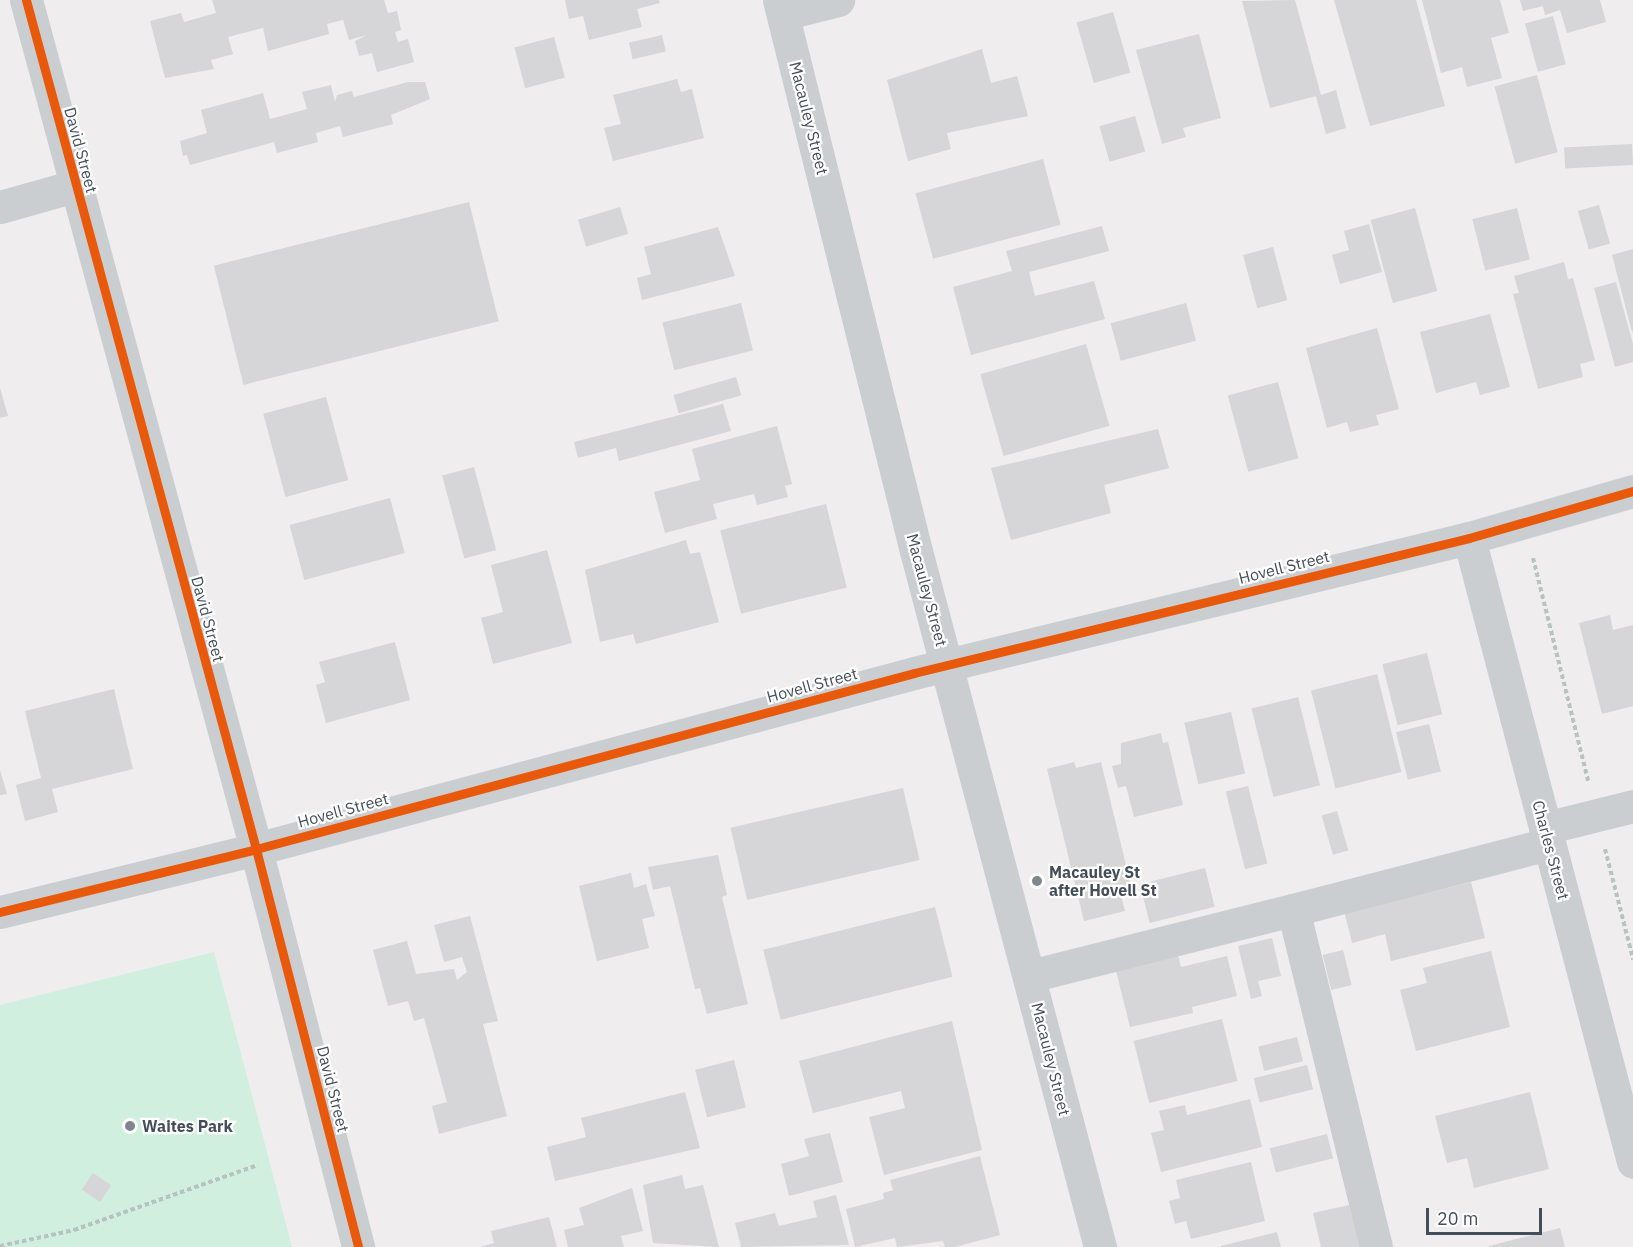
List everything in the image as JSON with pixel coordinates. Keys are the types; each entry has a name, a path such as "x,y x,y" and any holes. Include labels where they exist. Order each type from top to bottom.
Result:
{"street":[{"name":"David Street","path":"26,0 74,186 256,849 358,1247"},
{"path":"781,7 838,0"},
{"name":"Macauley Street","path":"781,7 946,664 1100,1247"},
{"path":"0,207 74,186"},
{"name":"Hovell Street","path":"0,912 256,849 946,664 1469,538 1633,491"},
{"name":"Charles Street","path":"1469,538 1633,1162"},
{"path":"1030,976 1293,910 1547,836 1596,815 1633,806"},
{"path":"1293,910 1376,1247"}],"path":[{"path":"1530,547 1633,959"},
{"path":"0,1246 74,1230 258,1166"}],"green space":[{"name":"Waites Park","path":"214,952 292,1247 0,1247 0,1005"}],"building":[{"path":"212,0 384,0 388,13 397,11 401,30 395,32 398,42 408,39 414,62 377,72 372,53 359,56 355,41 367,35 349,40 343,20 327,24 329,34 268,51 263,28 228,37 233,54 211,60 214,69 165,78 150,21 181,13 184,22 216,13"},
{"path":"565,0 659,0 660,3 637,9 642,27 589,40 583,16 569,19"},
{"path":"1295,0 1321,95 1336,90 1346,128 1326,134 1316,96 1270,108 1242,1"},
{"path":"1334,0 1416,0 1445,106 1370,126"},
{"path":"1422,0 1500,0 1509,33 1491,38 1502,78 1467,87 1462,67 1441,73"},
{"path":"1520,0 1600,0 1606,22 1567,33 1560,10 1545,15 1543,6 1523,11"},
{"path":"1113,12 1130,73 1094,83 1076,22"},
{"path":"1553,16 1566,64 1538,72 1525,24"},
{"path":"1199,34 1221,118 1183,128 1186,137 1162,144 1136,50"},
{"path":"662,35 666,52 633,59 629,43"},
{"path":"554,37 565,78 525,88 514,48"},
{"path":"982,49 991,83 1017,76 1028,116 947,133 951,149 908,161 887,80"},
{"path":"1537,75 1558,152 1515,164 1494,86"},
{"path":"677,79 681,92 692,89 704,138 613,161 604,128 621,124 613,95"},
{"path":"408,82 425,82 430,99 391,115 393,124 343,137 340,126 316,133 318,142 277,153 274,142 190,165 187,155 183,156 180,141 207,133 201,110 263,93 270,119 307,109 302,92 331,85 335,102 337,95 352,91 354,97"},
{"path":"1135,116 1145,152 1110,162 1099,126"},
{"path":"1632,144 1633,165 1565,169 1564,148"},
{"path":"1043,159 1061,225 933,259 915,193"},
{"path":"469,202 499,321 244,385 214,266"},
{"path":"1599,205 1610,243 1589,250 1578,211"},
{"path":"620,207 628,234 586,247 578,220"},
{"path":"1415,208 1437,291 1393,303 1371,220"},
{"path":"1517,208 1530,259 1485,271 1472,219"},
{"path":"1369,224 1382,272 1340,284 1332,255 1349,250 1344,231"},
{"path":"1102,226 1109,251 1029,272 1035,296 1094,281 1105,319 971,355 953,287 1012,271 1006,251"},
{"path":"718,227 735,276 642,300 637,278 651,274 644,247"},
{"path":"1273,247 1287,300 1257,308 1243,255"},
{"path":"1633,249 1633,331 1632,332 1612,255"},
{"path":"1564,262 1568,279 1573,278 1595,360 1580,364 1583,377 1538,389 1513,294 1519,293 1514,276"},
{"path":"1616,282 1633,344 1633,362 1615,367 1594,288"},
{"path":"741,303 753,351 674,370 662,323"},
{"path":"1186,303 1196,341 1121,361 1111,323"},
{"path":"1490,314 1510,387 1480,395 1476,382 1436,393 1420,332"},
{"path":"1377,328 1399,409 1376,415 1379,425 1350,432 1347,422 1327,428 1306,348"},
{"path":"1086,344 1109,426 1004,456 980,374"},
{"path":"736,377 741,395 679,413 674,395"},
{"path":"1278,382 1298,458 1248,472 1228,395"},
{"path":"0,388 8,416 0,418"},
{"path":"326,397 348,480 285,497 263,414"},
{"path":"723,404 731,431 619,461 616,448 578,458 574,442"},
{"path":"777,426 792,484 785,486 788,497 757,505 754,494 713,504 717,519 665,533 654,492 700,480 692,449"},
{"path":"1158,429 1169,468 1104,485 1111,513 1011,540 991,468"},
{"path":"474,467 496,550 464,559 442,476"},
{"path":"390,498 405,553 304,580 290,525"},
{"path":"826,504 847,587 741,614 720,530"},
{"path":"686,540 690,554 700,552 719,622 636,644 633,634 600,642 585,570"},
{"path":"547,550 572,643 493,664 481,618 503,612 491,565"},
{"path":"1610,615 1613,630 1633,625 1633,706 1602,714 1579,623"},
{"path":"395,642 410,700 326,723 316,685 325,682 319,662"},
{"path":"1427,653 1442,714 1398,725 1382,664"},
{"path":"1377,674 1401,772 1335,788 1311,690"},
{"path":"114,689 133,769 52,789 58,812 25,821 16,785 41,778 25,711"},
{"path":"1298,697 1320,785 1273,797 1251,709"},
{"path":"1231,712 1245,773 1198,784 1184,723"},
{"path":"1429,724 1441,772 1408,780 1396,732"},
{"path":"1161,733 1163,743 1168,742 1183,805 1134,817 1126,786 1118,788 1112,766 1121,764 1121,743"},
{"path":"1074,762 1076,768 1101,762 1131,886 1119,888 1125,911 1084,921 1047,769"},
{"path":"0,770 7,794 0,795"},
{"path":"1248,786 1267,864 1245,869 1226,792"},
{"path":"903,788 920,860 747,900 731,828"},
{"path":"1337,811 1348,850 1333,855 1322,815"},
{"path":"718,855 727,895 722,897 748,1004 707,1014 700,988 695,989 670,886 653,890 648,867"},
{"path":"1205,868 1215,907 1150,923 1140,884"},
{"path":"631,873 634,888 646,884 655,916 642,919 649,948 597,961 579,886"},
{"path":"1471,882 1485,938 1391,961 1385,934 1352,943 1342,903 1378,905"},
{"path":"935,907 952,977 781,1020 763,950"},
{"path":"470,916 498,1021 483,1024 507,1116 439,1134 432,1106 447,1102 424,1018 414,1021 408,1001 388,1006 373,950 407,941 416,974 454,969 457,980 467,972 462,957 444,962 434,925"},
{"path":"1272,938 1281,976 1258,981 1262,996 1251,999 1238,946"},
{"path":"1343,950 1352,985 1331,990 1323,955"},
{"path":"1491,951 1510,1027 1416,1051 1400,990 1427,983 1423,968"},
{"path":"1178,955 1181,967 1227,956 1237,996 1192,1007 1193,1013 1130,1027 1116,971"},
{"path":"1222,1019 1237,1081 1149,1103 1134,1041"},
{"path":"952,1021 982,1150 884,1175 869,1117 905,1108 901,1091 813,1113 799,1061"},
{"path":"1297,1037 1303,1061 1264,1071 1258,1047"},
{"path":"734,1060 746,1108 707,1117 695,1070"},
{"path":"1307,1065 1313,1089 1260,1103 1254,1078"},
{"path":"685,1092 700,1148 555,1181 547,1147 586,1137 581,1118"},
{"path":"1530,1092 1549,1169 1474,1188 1467,1158 1447,1163 1435,1116"},
{"path":"1250,1099 1262,1147 1161,1172 1151,1133 1164,1130 1159,1111 1185,1105 1187,1115"},
{"path":"830,1133 843,1182 789,1196 781,1164 809,1156 804,1139"},
{"path":"1327,1134 1333,1158 1276,1173 1270,1148"},
{"path":"980,1156 1000,1235 955,1247 945,1247 943,1241 897,1247 895,1238 855,1247 846,1209 884,1199 883,1193 893,1190 890,1180"},
{"path":"1251,1162 1265,1221 1191,1239 1186,1221 1175,1224 1169,1201 1180,1198 1176,1180"},
{"path":"93,1173 111,1185 100,1202 82,1190"},
{"path":"682,1175 685,1189 703,1185 719,1247 653,1243 643,1185"},
{"path":"632,1188 643,1231 621,1236 624,1247 568,1247 564,1230 584,1225 579,1208"},
{"path":"836,1195 849,1245 741,1247 735,1223 775,1213 779,1226 817,1217 813,1201"},
{"path":"1349,1205 1360,1247 1321,1247 1313,1213"},
{"path":"549,1217 557,1247 480,1247 494,1243 491,1231"},
{"path":"1560,1228 1565,1247 1489,1247 1489,1246"},
{"path":"1277,1232 1281,1247 1221,1247 1221,1246"}],"cycle path":[{"path":"26,0 256,849 358,1247"},
{"path":"0,912 256,849 914,673 1469,538 1633,491"}],"place":[{"name":"Macauley St after Hovell St","path":"1037,881"},
{"name":"Waites Park","path":"130,1126"}]}
